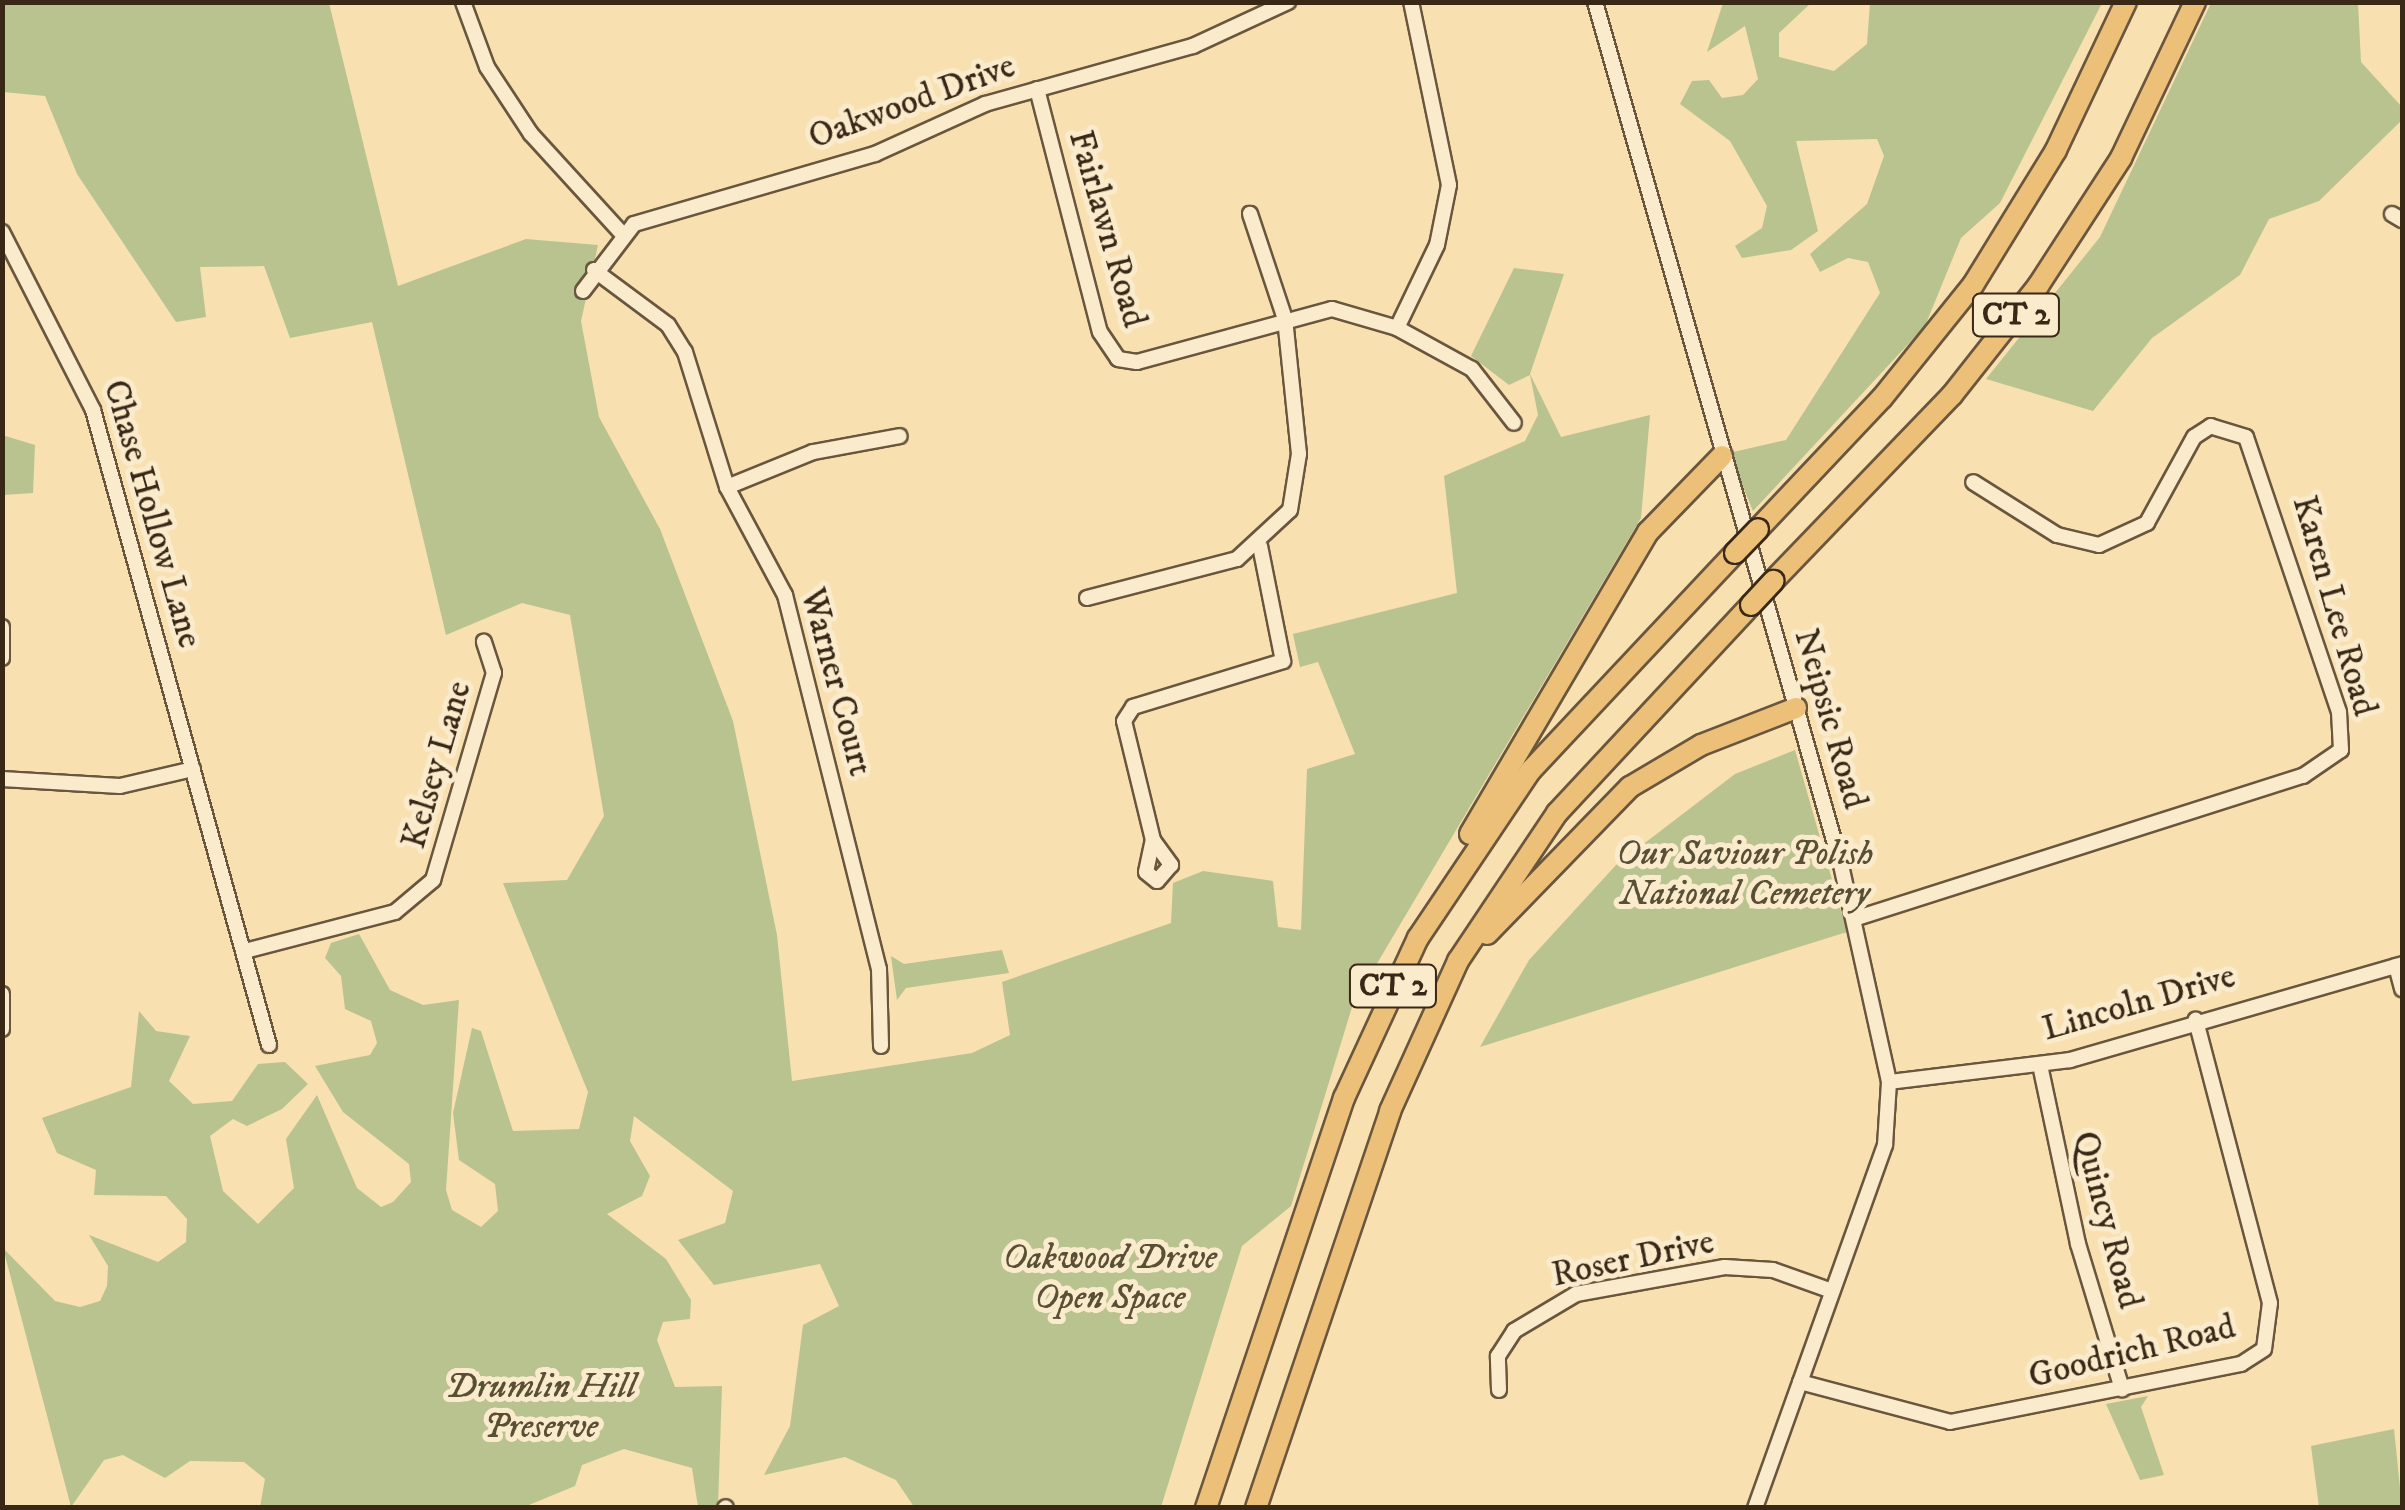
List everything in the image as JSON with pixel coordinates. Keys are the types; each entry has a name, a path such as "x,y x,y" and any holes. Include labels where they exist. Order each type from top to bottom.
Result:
{"highway":[{"name":"CT 2","path":"1206,1508 1354,1072 1442,896 1541,759 1758,529 1966,296 2051,160 2126,2"},
{"name":"CT 2","path":"1256,1508 1395,1099 1450,976 1557,813 1952,395 2038,286 2120,158 2194,2"},
{"path":"1442,896 1636,550 1691,478 1722,456"},
{"path":"1450,976 1630,786 1701,745 1796,708"}],"street":[{"path":"463,2 487,67 531,134 624,236"},
{"name":"Oakwood Drive","path":"583,291 594,270 624,236 667,212 875,154 1037,89 1193,46 1288,2"},
{"path":"1397,328 1437,246 1449,185 1412,2"},
{"name":"Neipsic Road","path":"1595,2 1854,919 1889,1082 1885,1145 1754,1508"},
{"name":"Fairlawn Road","path":"1037,89 1100,332 1118,359 1137,362 1332,309 1397,328 1493,385 1514,423"},
{"path":"1087,598 1260,546 1290,510 1297,482 1286,319 1250,214"},
{"name":"Chase Hollow Lane","path":"2,232 94,410 269,1045"},
{"name":"Warner Court","path":"594,270 668,325 685,352 728,487 793,621 879,969 881,1046"},
{"name":"Karen Lee Road","path":"1854,919 2303,776 2341,750 2338,712 2246,437 2211,426 2194,437 2147,523 2099,545 2057,535 1974,482"},
{"path":"728,487 812,452 900,436"},
{"path":"1153,840 1124,721 1133,707 1282,660 1260,546"},
{"path":"2,628 2,658"},
{"name":"Kelsey Lane","path":"245,951 394,912 433,880 494,673 484,642"},
{"path":"2,779 120,786 194,769"},
{"path":"2399,965 2402,990"},
{"name":"Lincoln Drive","path":"1889,1082 2040,1064 2399,965"},
{"path":"2,994 2,1029"},
{"name":"Goodrich Road","path":"1800,1382 1950,1422 2241,1364 2272,1334 2196,1020"},
{"name":"Quincy Road","path":"2040,1064 2078,1244 2122,1390"},
{"name":"Roser Drive","path":"1499,1390 1498,1356 1514,1332 1576,1294 1725,1267 1773,1270 1832,1290"}],"green space":[{"path":"2,3 329,3 398,286 526,239 598,245 581,321 599,417 660,529 733,721 777,935 792,1081 972,1053 1010,1035 1002,982 1171,923 1173,883 1203,871 1273,881 1278,927 1301,930 1307,769 1355,754 1318,662 1300,667 1293,634 1457,593 1444,476 1525,441 1538,415 1530,375 1509,385 1471,356 1514,268 1564,274 1530,374 1561,437 1650,415 1641,518 1353,1004 1291,1206 1242,1246 1161,1507 914,1507 896,1480 845,1457 764,1475 790,1426 803,1325 839,1306 820,1264 714,1285 678,1240 725,1223 733,1191 634,1116 630,1141 650,1176 642,1196 607,1214 666,1259 691,1300 690,1319 663,1322 657,1340 675,1387 722,1386 718,1507 698,1507 692,1468 624,1449 582,1465 575,1486 524,1507 260,1507 265,1479 244,1462 190,1461 165,1478 123,1455 104,1460 71,1507 3,1248 55,1301 80,1307 100,1301 107,1286 108,1266 89,1235 158,1262 186,1242 187,1219 166,1196 94,1195 96,1170 57,1153 42,1118 131,1087 139,1011 156,1031 190,1036 169,1081 193,1104 232,1101 258,1064 285,1062 308,1084 282,1109 247,1126 233,1119 210,1136 223,1191 258,1224 294,1188 286,1139 317,1095 357,1188 381,1207 393,1202 411,1182 409,1164 343,1112 315,1066 370,1055 377,1043 371,1021 345,1009 341,976 325,958 331,943 359,934 390,990 423,1005 459,1000 446,1190 452,1210 481,1227 498,1211 495,1184 459,1160 453,1113 472,1028 481,1031 513,1131 579,1129 588,1092 503,883 567,880 604,816 570,615 522,603 446,635 372,322 290,338 264,266 200,267 206,317 176,322 77,174 45,96 3,92"},
{"path":"1723,3 1811,3 1779,33 1779,57 1834,71 1867,44 1870,3 2102,3 2000,203 1961,238 1925,326 1753,511 1729,453 1786,440 1880,293 1868,262 1848,258 1820,272 1810,254 1867,204 1884,156 1877,139 1796,141 1818,231 1791,250 1742,258 1735,246 1762,228 1767,206 1730,141 1680,104 1692,81 1709,80 1722,98 1743,95 1758,79 1745,26 1707,52"},
{"path":"2211,3 2358,3 2361,62 2402,107 2402,120 2319,201 2269,219 2240,275 2152,338 2093,411 1986,379 2100,237"},
{"path":"2,435 35,445 33,493 3,495"},
{"name":"Our Saviour Polish National Cemetery","path":"1795,750 1847,932 1480,1047 1529,960 1616,865 1735,774"},
{"path":"1002,950 1009,973 906,988 897,1000 891,956 904,964"},
{"path":"2148,1396 2141,1407 2164,1475 2140,1480 2106,1404"},
{"path":"2394,1429 2402,1507 2319,1507 2311,1446"}],"park label":[{"name":"Oakwood Drive Open Space","path":"1110,1278"},
{"name":"Drumlin Hill Preserve","path":"541,1407"}]}
